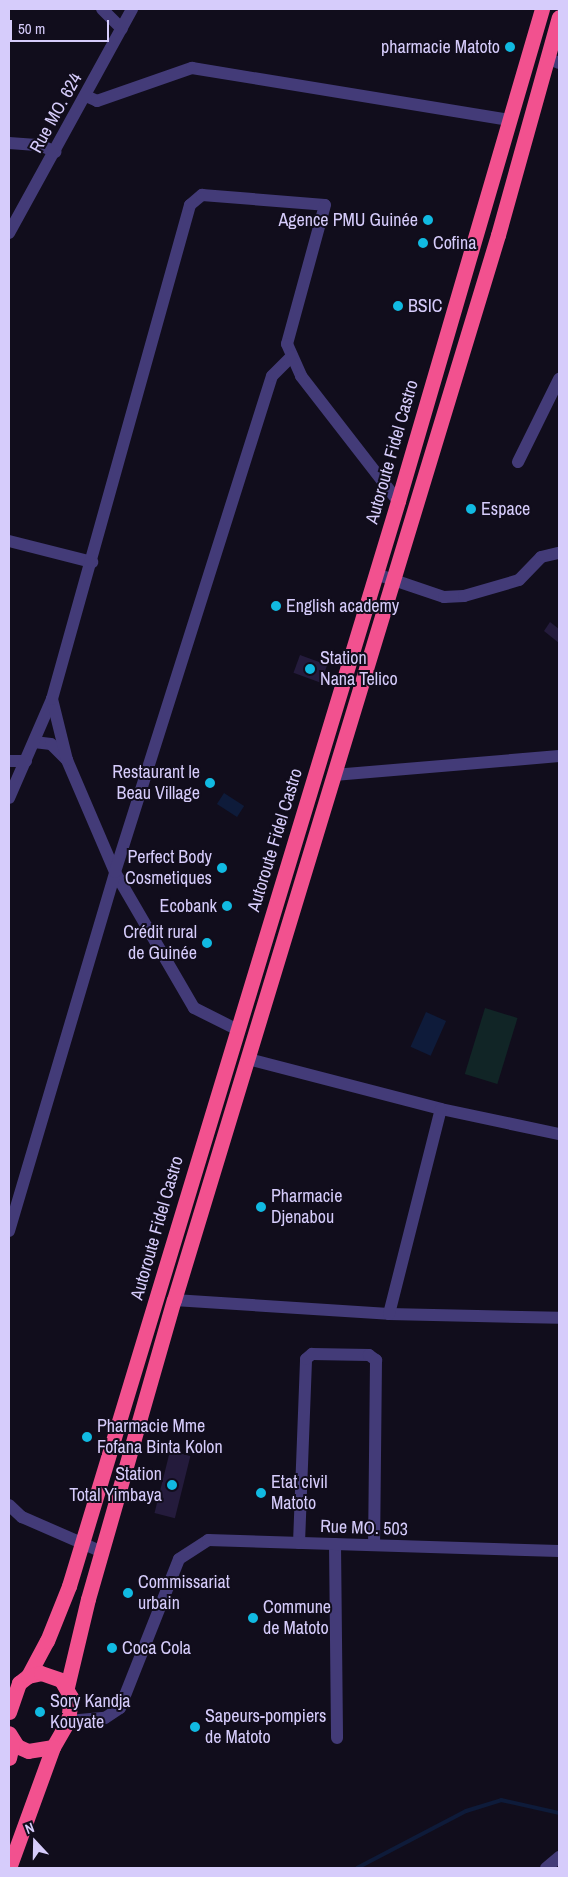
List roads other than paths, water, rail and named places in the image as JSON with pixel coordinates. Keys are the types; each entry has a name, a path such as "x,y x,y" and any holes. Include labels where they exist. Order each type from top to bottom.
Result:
{"highway":[{"name":"Autoroute Fidel Castro","path":"9,1712 19,1683 28,1676 60,1612 398,501 542,9"},
{"name":"Autoroute Fidel Castro","path":"67,1687 102,1552 174,1300 498,235 553,61 559,17"},
{"path":"9,1868 53,1747 68,1720 71,1708 67,1687 52,1676 28,1676"},
{"path":"11,1736 28,1751 53,1747"},
{"path":"9,1758 11,1736"}],"street":[{"path":"102,9 122,29"},
{"name":"Rue MO. 624","path":"9,232 56,152 132,9"},
{"path":"86,96 96,101 192,68 508,120"},
{"path":"9,143 40,145 56,152"},
{"path":"9,798 52,699 92,562 190,205 202,194 325,205 287,344 301,376 398,501"},
{"path":"9,1231 115,872 272,376 292,356"},
{"path":"518,462 559,379"},
{"path":"9,541 92,562"},
{"path":"376,574 394,578 444,597 464,596 519,580 541,557 559,552"},
{"path":"52,699 67,760 115,872 194,1008 236,1029"},
{"path":"34,742 51,744 67,760"},
{"path":"334,775 559,756"},
{"path":"9,761 26,761"},
{"path":"248,1059 441,1108 559,1134"},
{"path":"389,1314 441,1108"},
{"path":"174,1300 389,1314 559,1318"},
{"path":"298,1543 306,1359 312,1354 369,1355 376,1360 374,1545"},
{"path":"10,1508 102,1552"},
{"name":"Rue MO. 503","path":"68,1720 105,1718 120,1708 136,1674 168,1580 179,1559 192,1547 208,1540 559,1551"},
{"path":"335,1544 338,1738"},
{"path":"546,1868 559,1857"}],"water":[{"path":"224,793 244,806 237,817 217,804"},
{"path":"426,1012 446,1021 431,1056 411,1047"}],"waterway":[{"path":"357,1868 466,1811 501,1800 559,1813"}],"place":[{"name":"pharmacie Matoto","path":"510,47"},
{"name":"Agence PMU Guinée","path":"428,220"},
{"name":"Cofina","path":"423,243"},
{"name":"BSIC","path":"398,306"},
{"name":"Espace","path":"471,509"},
{"name":"English academy","path":"276,606"},
{"name":"Station Nana Telico","path":"310,669"},
{"name":"Restaurant le Beau Village","path":"210,783"},
{"name":"Perfect Body Cosmetiques","path":"222,868"},
{"name":"Ecobank","path":"227,906"},
{"name":"Crédit rural de Guinée","path":"207,943"},
{"name":"Pharmacie Djenabou","path":"261,1207"},
{"name":"Pharmacie Mme Fofana Binta Kolon","path":"87,1437"},
{"name":"Station Total Yimbaya","path":"172,1485"},
{"name":"Etat civil Matoto","path":"261,1493"},
{"name":"Commissariat urbain","path":"128,1593"},
{"name":"Commune de Matoto","path":"253,1618"},
{"name":"Coca Cola","path":"112,1648"},
{"name":"Sory Kandja Kouyate","path":"40,1712"},
{"name":"Sapeurs-pompiers de Matoto","path":"195,1727"}]}
